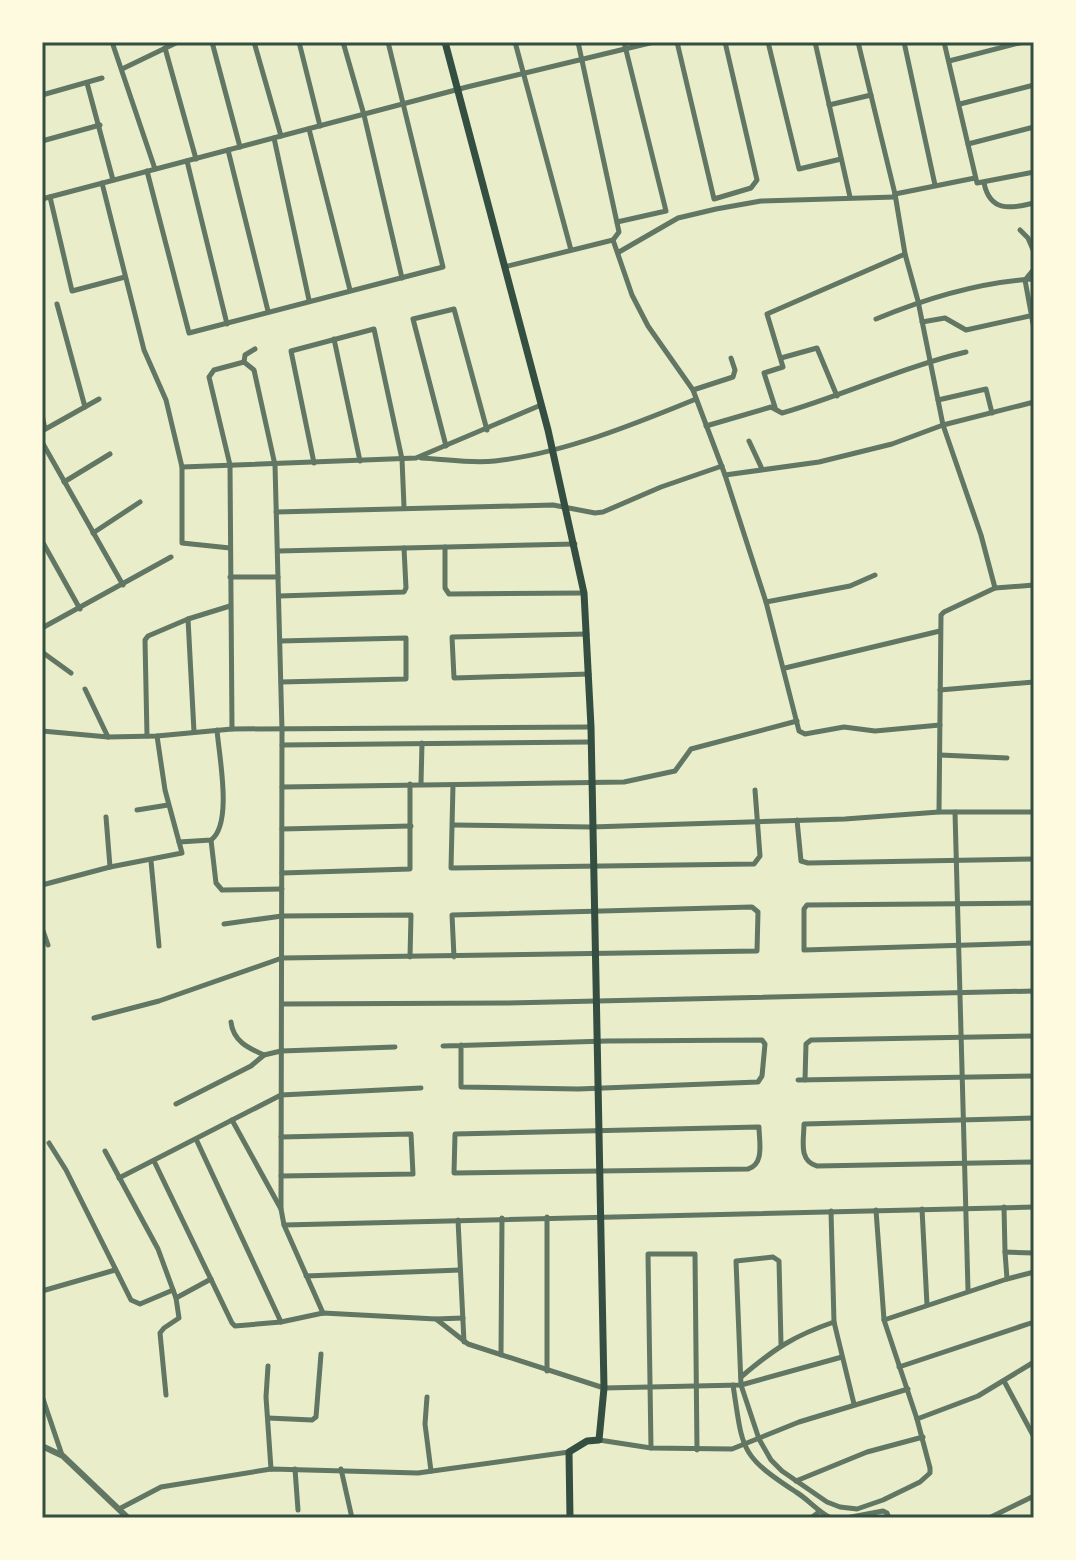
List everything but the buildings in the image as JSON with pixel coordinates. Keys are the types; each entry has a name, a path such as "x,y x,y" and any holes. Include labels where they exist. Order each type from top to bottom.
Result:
{"main road":[{"path":"445,42 541,405 584,593 591,727 604,1388 599,1440 587,1441 569,1452 570,1518"}],"street":[{"path":"112,42 155,169"},
{"path":"121,70 178,42"},
{"path":"212,42 240,147"},
{"path":"254,42 278,137 309,300"},
{"path":"299,42 320,126"},
{"path":"343,42 364,115 402,278"},
{"path":"147,171 186,328 192,333 443,267 388,42"},
{"path":"515,42 571,250"},
{"path":"504,267 613,240 619,235 578,42"},
{"path":"42,199 582,59 625,45 654,42"},
{"path":"677,42 714,199 751,188 757,180 725,42"},
{"path":"768,42 799,169 841,159"},
{"path":"815,42 850,197"},
{"path":"858,42 895,196 943,425 981,535 995,588"},
{"path":"904,42 935,185"},
{"path":"944,42 976,181"},
{"path":"949,61 1023,42"},
{"path":"617,222 666,211 625,45"},
{"path":"165,48 196,159"},
{"path":"42,95 102,78"},
{"path":"87,83 113,180"},
{"path":"960,104 1034,85"},
{"path":"829,105 871,95"},
{"path":"42,141 100,125"},
{"path":"968,144 1034,127"},
{"path":"309,129 350,290"},
{"path":"228,150 268,311"},
{"path":"187,161 227,324"},
{"path":"619,252 678,218 716,209 761,201 895,196 935,185 984,183 1034,172"},
{"path":"102,183 144,350 166,400 182,467 182,543 230,548"},
{"path":"984,183 987,196 995,204 1005,207 1034,203"},
{"path":"50,197 72,291 125,277"},
{"path":"1020,230 1028,238 1034,252"},
{"path":"613,240 632,295 643,316 693,390 722,466 766,602 799,731 805,734 844,727 875,731 940,725"},
{"path":"905,254 767,314 783,367 764,373 775,407 782,413 837,396 930,360 966,352"},
{"path":"1025,280 1034,269"},
{"path":"876,319 918,301 1034,279"},
{"path":"1025,280 1034,329"},
{"path":"57,304 85,407"},
{"path":"446,446 413,319 454,309 487,430"},
{"path":"922,322 945,318 966,330 1033,315"},
{"path":"314,463 290,353 294,349 374,329 402,459 404,507"},
{"path":"334,339 360,461"},
{"path":"781,358 817,348 837,396"},
{"path":"244,362 245,355 255,349"},
{"path":"693,390 733,377 735,370 731,358"},
{"path":"232,729 230,465 209,377 211,372 244,362"},
{"path":"244,362 254,370 275,465 282,730 284,1004 281,1209 284,1225 323,1313"},
{"path":"938,400 986,389 992,413"},
{"path":"42,415 44,430 99,399"},
{"path":"182,467 416,458 492,461 552,451 649,419 696,399"},
{"path":"725,475 819,462 1034,402"},
{"path":"416,458 541,405"},
{"path":"706,426 775,407"},
{"path":"749,441 762,469"},
{"path":"42,442 123,585"},
{"path":"64,482 110,454"},
{"path":"276,512 566,506 595,513 722,466"},
{"path":"93,533 140,502"},
{"path":"42,541 80,609"},
{"path":"278,551 575,544"},
{"path":"445,547 445,588 449,594 584,593"},
{"path":"279,596 404,592 404,548"},
{"path":"42,628 171,557"},
{"path":"766,602 850,586 875,575"},
{"path":"230,577 278,577"},
{"path":"939,812 939,620 944,612 995,588 1034,585"},
{"path":"147,736 145,640 150,634 230,606"},
{"path":"188,619 194,732"},
{"path":"785,668 940,631"},
{"path":"587,634 452,637 454,678 589,674"},
{"path":"280,641 406,638 406,679 281,682"},
{"path":"42,652 71,673"},
{"path":"940,690 1034,682"},
{"path":"85,689 108,737"},
{"path":"282,787 624,782 675,771 691,749 797,721"},
{"path":"42,731 108,737 232,729 591,727"},
{"path":"217,730 223,804 221,827 211,840 216,883 222,890 282,889"},
{"path":"42,885 182,853 168,805 157,736"},
{"path":"282,745 590,742"},
{"path":"421,784 422,743"},
{"path":"940,755 1007,758"},
{"path":"282,873 410,869 410,784"},
{"path":"453,785 451,868 754,864 760,856 755,790"},
{"path":"137,810 168,805"},
{"path":"454,825 591,827 939,812 1034,812"},
{"path":"955,812 968,1290"},
{"path":"106,817 110,867"},
{"path":"797,819 798,852 801,861 808,863 1034,859"},
{"path":"282,829 411,826"},
{"path":"179,842 211,840"},
{"path":"151,861 159,946"},
{"path":"1034,903 807,905 804,909 804,950 1034,943"},
{"path":"94,1018 159,1001 282,958 454,957 757,951 757,909 452,915 454,957"},
{"path":"224,924 282,916 411,915 410,957"},
{"path":"42,928 48,945"},
{"path":"284,1004 431,1006 1034,991"},
{"path":"231,1022 237,1038 264,1055"},
{"path":"1034,1036 811,1040 806,1044 801,1080 1034,1076"},
{"path":"443,1046 461,1045 596,1041 762,1040 765,1044 760,1081 597,1088 461,1087 461,1045"},
{"path":"176,1104 251,1066 264,1055 281,1051 395,1047"},
{"path":"119,1178 281,1095 421,1088"},
{"path":"1034,1118 804,1124 804,1158 809,1164 817,1166 1034,1162"},
{"path":"232,1120 281,1209"},
{"path":"759,1127 759,1162 748,1169 454,1173 455,1134 598,1131 759,1127"},
{"path":"281,1137 411,1134 413,1174 281,1176"},
{"path":"196,1139 281,1322"},
{"path":"49,1143 66,1170 128,1297 135,1303 173,1290"},
{"path":"105,1151 158,1249 176,1298 179,1318 160,1333 166,1395"},
{"path":"154,1161 235,1326 281,1322 323,1313 463,1318"},
{"path":"1004,1207 1007,1279"},
{"path":"284,1225 600,1215 1034,1207"},
{"path":"922,1209 927,1305"},
{"path":"781,1344 779,1261 773,1257 736,1261 741,1385 759,1439 771,1460 827,1502 857,1509 883,1500 925,1478 930,1468 923,1437 884,1320 876,1210"},
{"path":"831,1211 834,1322 854,1404"},
{"path":"547,1217 547,1371"},
{"path":"501,1355 502,1218"},
{"path":"458,1220 464,1342"},
{"path":"1005,1252 1034,1253"},
{"path":"651,1448 648,1254 695,1254 697,1450"},
{"path":"42,1291 115,1270"},
{"path":"306,1276 460,1270"},
{"path":"884,1320 968,1290 1034,1272"},
{"path":"176,1298 211,1279"},
{"path":"436,1319 464,1342 604,1388 741,1385 842,1357"},
{"path":"741,1377 781,1344 834,1322"},
{"path":"899,1367 1034,1322"},
{"path":"268,1418 312,1420 316,1417 321,1354"},
{"path":"917,1419 947,1409 1004,1381 1034,1362"},
{"path":"268,1366 271,1469"},
{"path":"1004,1381 1034,1437"},
{"path":"733,1385 742,1445 756,1464 831,1518"},
{"path":"599,1440 651,1448 732,1449 854,1404 908,1389"},
{"path":"42,1396 63,1456"},
{"path":"427,1397 425,1424 431,1471"},
{"path":"796,1481 867,1452 923,1437"},
{"path":"42,1446 63,1456 128,1518"},
{"path":"119,1509 161,1487 271,1469 418,1473 569,1452"},
{"path":"295,1469 298,1510"},
{"path":"341,1469 352,1518"},
{"path":"989,1518 1034,1496"},
{"path":"846,1518 883,1511 888,1515"},
{"path":"811,1518 819,1512"}]}
